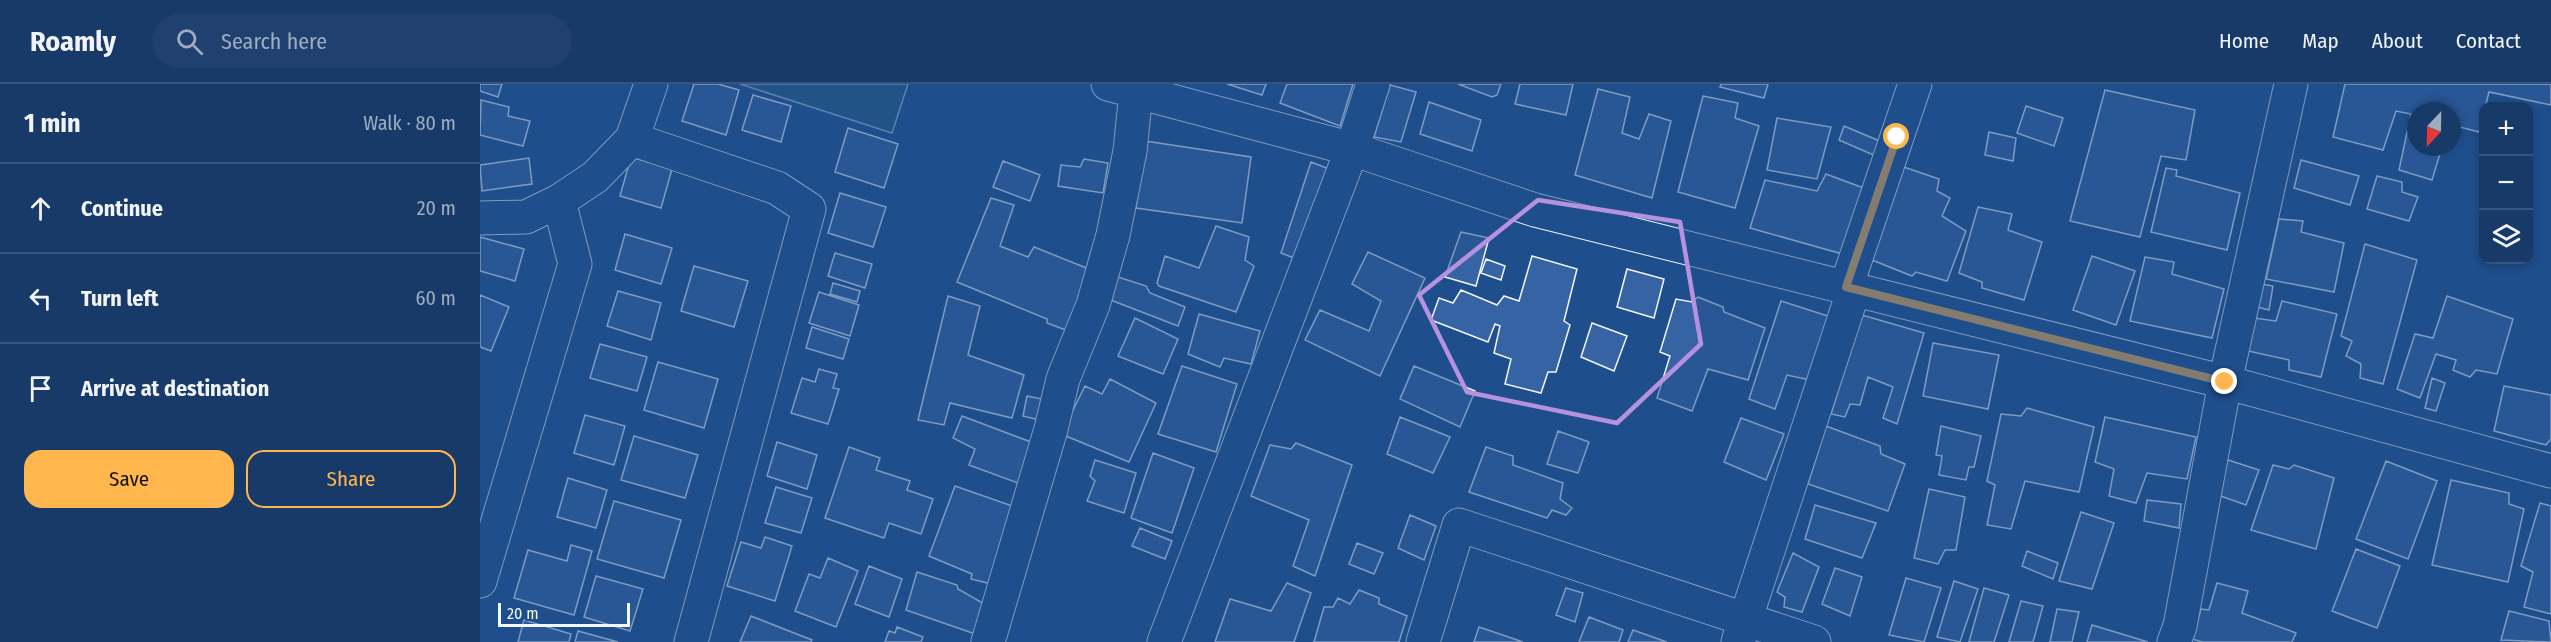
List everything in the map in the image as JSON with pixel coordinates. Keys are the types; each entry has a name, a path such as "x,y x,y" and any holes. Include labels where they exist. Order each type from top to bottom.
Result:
{"street":[{"path":"480,218 526,217 559,201 595,177 632,139 651,84"},
{"path":"1164,642 1352,149 1373,84"},
{"path":"1742,631 1915,84"},
{"path":"2174,642 2180,626 2225,382 2291,84"},
{"path":"988,642 1051,429 1063,379 1093,305 1113,236 1130,151 1138,89 1352,149 1534,210 2225,382 2551,471"},
{"path":"632,139 777,188 809,209 691,642"},
{"path":"482,566 575,264 559,201"},
{"path":"1423,642 1459,525 1742,631 1814,642"}],"highlighted area":[{"path":"1538,200 1680,222 1701,344 1617,423 1467,392 1419,295"}],"shaded area":[{"path":"740,84 908,84 892,133"}],"building":[{"path":"480,84 502,84 498,97 480,91"},
{"path":"694,84 718,84 739,90 726,135 682,121"},
{"path":"1227,84 1266,84 1262,95"},
{"path":"1287,84 1353,84 1340,126 1280,103"},
{"path":"1458,84 1501,84 1497,95 1492,97"},
{"path":"1520,84 1573,84 1566,115 1515,104"},
{"path":"1721,84 1768,84 1764,98 1720,87"},
{"path":"2345,84 2551,84 2551,105 2489,92 2486,102 2479,102 2479,132 2461,127 2461,102 2407,102 2407,113 2396,111 2383,150 2333,137"},
{"path":"1390,85 1416,92 1401,142 1374,137"},
{"path":"1598,89 1630,97 1622,133 1639,139 1649,114 1671,121 1652,198 1575,175"},
{"path":"2105,90 2195,110 2186,160 2161,156 2140,237 2070,221"},
{"path":"753,95 791,106 781,142 742,130"},
{"path":"1703,96 1738,103 1735,118 1759,126 1735,208 1678,192"},
{"path":"481,100 509,107 508,116 530,121 523,146 480,135"},
{"path":"1429,102 1481,120 1472,151 1420,134"},
{"path":"2026,106 2063,118 2054,146 2017,133"},
{"path":"1777,118 1831,127 1817,179 1767,170"},
{"path":"1844,126 1882,142 1878,157 1839,140"},
{"path":"848,128 898,144 884,188 835,172"},
{"path":"1989,132 2016,138 2013,161 1985,155"},
{"path":"2407,133 2407,156 2439,156 2432,180 2399,170"},
{"path":"1145,141 1251,157 1242,223 1136,208"},
{"path":"631,157 672,169 661,208 620,196"},
{"path":"529,158 532,184 482,191 480,165"},
{"path":"1084,159 1108,163 1103,193 1058,186 1061,165 1080,167"},
{"path":"2301,160 2359,176 2350,205 2294,188"},
{"path":"1003,161 1040,175 1030,201 993,187"},
{"path":"1311,162 1329,169 1299,260 1281,253"},
{"path":"1898,165 1939,179 1937,191 1950,198 1942,216 1966,231 1947,281 1916,272 1912,276 1867,258"},
{"path":"2166,168 2177,170 2176,176 2240,193 2227,250 2151,232"},
{"path":"1826,174 1869,190 1846,255 1750,228 1765,180 1817,191"},
{"path":"2377,176 2402,182 2402,192 2418,197 2409,221 2367,209"},
{"path":"840,193 886,207 873,247 828,233"},
{"path":"991,198 1014,205 1000,246 1028,257 1034,247 1094,271 1071,332 1047,323 1047,319 957,282"},
{"path":"1978,207 2012,214 2008,230 2042,242 2024,300 1982,288 1982,282 1959,273"},
{"path":"2279,219 2303,221 2301,232 2344,243 2334,292 2266,279"},
{"path":"1216,226 1249,237 1245,260 1254,266 1236,312 1159,286 1157,283 1165,256 1199,268"},
{"path":"1461,232 1489,238 1476,286 1445,277"},
{"path":"625,234 672,248 661,284 615,270"},
{"path":"480,237 524,249 515,281 480,271"},
{"path":"2365,244 2417,260 2383,384 2360,378 2361,364 2346,356 2352,341 2341,336"},
{"path":"1368,252 1425,278 1380,376 1305,340 1320,310 1369,331 1381,301 1352,284"},
{"path":"835,253 872,264 865,288 828,276"},
{"path":"1532,256 1577,269 1564,321 1570,325 1556,372 1548,372 1541,393 1505,384 1511,359 1494,353 1500,326 1495,324 1488,342 1431,320 1439,298 1453,303 1461,290 1497,305 1504,296 1519,301"},
{"path":"2092,256 2135,271 2116,325 2073,310"},
{"path":"2145,257 2174,262 2172,274 2224,289 2212,338 2130,321"},
{"path":"1486,259 1505,266 1501,280 1481,273"},
{"path":"694,266 748,281 734,327 681,311"},
{"path":"1627,269 1664,279 1654,318 1617,307"},
{"path":"1115,276 1146,286 1150,293 1185,307 1178,326 1108,299"},
{"path":"833,283 860,291 857,302 830,294"},
{"path":"2261,284 2273,286 2269,310 2257,307"},
{"path":"618,291 661,303 651,340 607,326"},
{"path":"819,292 859,305 850,336 809,323"},
{"path":"480,295 509,307 491,351 480,347"},
{"path":"948,296 980,306 968,355 1024,375 1012,418 950,403 944,425 918,420"},
{"path":"2447,296 2513,319 2497,374 2476,370 2470,377 2453,370 2456,360 2436,354 2420,398 2397,389 2415,334 2433,338"},
{"path":"1698,297 1723,307 1724,312 1765,328 1748,380 1708,369 1692,411 1657,398 1670,356 1660,352 1676,299 1692,302"},
{"path":"1781,301 1834,318 1815,381 1787,375 1775,409 1749,399"},
{"path":"2282,301 2337,314 2321,377 2289,370 2289,360 2248,351 2254,318 2276,321"},
{"path":"1199,314 1260,331 1251,364 1224,358 1220,367 1188,354"},
{"path":"1862,315 1924,333 1897,424 1883,418 1893,387 1868,377 1860,405 1850,404 1845,417 1831,414"},
{"path":"1135,318 1178,339 1163,374 1118,356"},
{"path":"1592,323 1627,336 1614,371 1581,357"},
{"path":"812,327 849,339 843,359 806,348"},
{"path":"1933,343 1999,355 1988,409 1923,396"},
{"path":"600,344 647,357 637,391 590,378"},
{"path":"658,362 718,379 704,428 644,410"},
{"path":"1182,366 1237,384 1216,452 1158,434"},
{"path":"1414,366 1475,391 1460,427 1400,399"},
{"path":"819,369 837,374 833,388 839,389 828,424 791,413 802,378 815,382"},
{"path":"2432,378 2445,383 2436,411 2425,408"},
{"path":"1110,379 1156,403 1129,462 1061,434 1085,386 1102,394"},
{"path":"2504,386 2551,395 2551,439 2546,445 2494,431"},
{"path":"1027,396 1047,400 1043,421 1023,416"},
{"path":"2027,408 2094,427 2079,492 2025,481 2011,529 1987,525 1995,485 1987,481 2001,414 2021,416"},
{"path":"585,415 625,426 614,465 574,453"},
{"path":"962,416 1039,445 1018,483 969,465 975,449 953,438"},
{"path":"1400,417 1450,437 1433,473 1387,454"},
{"path":"2105,417 2196,437 2187,479 2147,473 2136,503 2109,496 2114,469 2095,462"},
{"path":"1741,418 1784,434 1766,480 1724,462"},
{"path":"1826,426 1880,446 1881,454 1905,464 1888,511 1808,484"},
{"path":"1941,426 1981,436 1974,467 1969,467 1966,480 1939,475 1942,456 1936,455"},
{"path":"1558,431 1589,442 1578,473 1547,464"},
{"path":"634,436 698,455 685,498 621,480"},
{"path":"777,442 817,455 807,489 767,476"},
{"path":"1296,443 1352,465 1315,576 1293,566 1309,520 1251,496 1270,445 1291,449"},
{"path":"849,447 880,458 876,470 910,481 907,490 933,499 921,534 889,523 884,538 825,518"},
{"path":"1486,447 1513,456 1513,465 1563,483 1560,499 1572,508 1566,515 1552,510 1547,518 1469,492"},
{"path":"1153,453 1194,468 1172,533 1131,518"},
{"path":"2225,459 2259,470 2246,505 2215,494"},
{"path":"1095,460 1136,473 1124,513 1087,501 1095,481 1090,476"},
{"path":"2386,461 2437,481 2408,559 2356,539"},
{"path":"2273,465 2289,469 2294,465 2334,478 2316,549 2251,530"},
{"path":"568,478 607,490 596,528 557,517"},
{"path":"2451,480 2509,493 2509,504 2524,509 2508,582 2432,565"},
{"path":"955,486 1018,508 992,584 971,579 972,574 929,556"},
{"path":"776,487 812,498 801,533 765,523"},
{"path":"1929,489 1965,497 1956,550 1945,550 1938,564 1914,558"},
{"path":"2147,500 2181,504 2179,528 2144,521"},
{"path":"614,501 681,520 664,578 597,559"},
{"path":"2540,503 2551,506 2551,614 2524,607 2533,572 2521,566"},
{"path":"1815,505 1876,523 1862,558 1805,539"},
{"path":"2081,512 2114,523 2092,589 2059,581"},
{"path":"1410,515 1436,526 1424,560 1398,548"},
{"path":"1140,528 1172,541 1165,559 1132,546"},
{"path":"765,537 792,546 775,601 727,586 741,542 761,548"},
{"path":"1357,543 1383,553 1374,574 1349,564"},
{"path":"571,545 592,551 574,615 514,598 528,550 567,561"},
{"path":"2356,549 2400,566 2377,628 2332,611"},
{"path":"2027,551 2058,563 2053,579 2022,566"},
{"path":"1793,553 1819,567 1802,612 1784,607 1785,597 1777,592"},
{"path":"828,558 858,571 836,627 795,611 809,574 820,578"},
{"path":"869,566 902,579 889,617 855,604"},
{"path":"1835,568 1862,577 1850,616 1822,604"},
{"path":"917,572 957,585 958,589 988,606 978,635 906,610"},
{"path":"596,576 643,589 630,631 584,617"},
{"path":"1906,578 1941,588 1924,642 1889,635"},
{"path":"1954,581 1978,589 1960,642 1937,637"},
{"path":"1287,583 1311,593 1294,642 1215,642 1230,599 1271,611"},
{"path":"2217,583 2248,591 2242,613 2296,633 2292,642 2202,642 2192,639 2201,609 2209,610"},
{"path":"1566,588 1583,593 1575,622 1556,615"},
{"path":"1984,588 2009,595 1994,642 1969,642"},
{"path":"1359,590 1379,598 1379,604 1407,616 1399,642 1314,642 1324,607 1333,607 1338,598 1350,604"},
{"path":"2021,601 2043,606 2033,642 2009,642"},
{"path":"2057,609 2079,612 2072,642 2050,642"},
{"path":"2509,611 2549,621 2551,642 2501,640"},
{"path":"751,616 812,640 811,642 740,642"},
{"path":"1589,617 1623,630 1619,642 1579,642"},
{"path":"524,620 571,634 569,642 518,642"},
{"path":"2092,625 2148,642 2087,642"},
{"path":"897,627 923,637 921,642 885,642 889,631 895,633"},
{"path":"1479,627 1523,642 1474,642"},
{"path":"1633,630 1667,642 1628,642"},
{"path":"578,631 618,642 575,642"}],"route":[{"path":"1897,137 1846,287 2225,382"}]}
